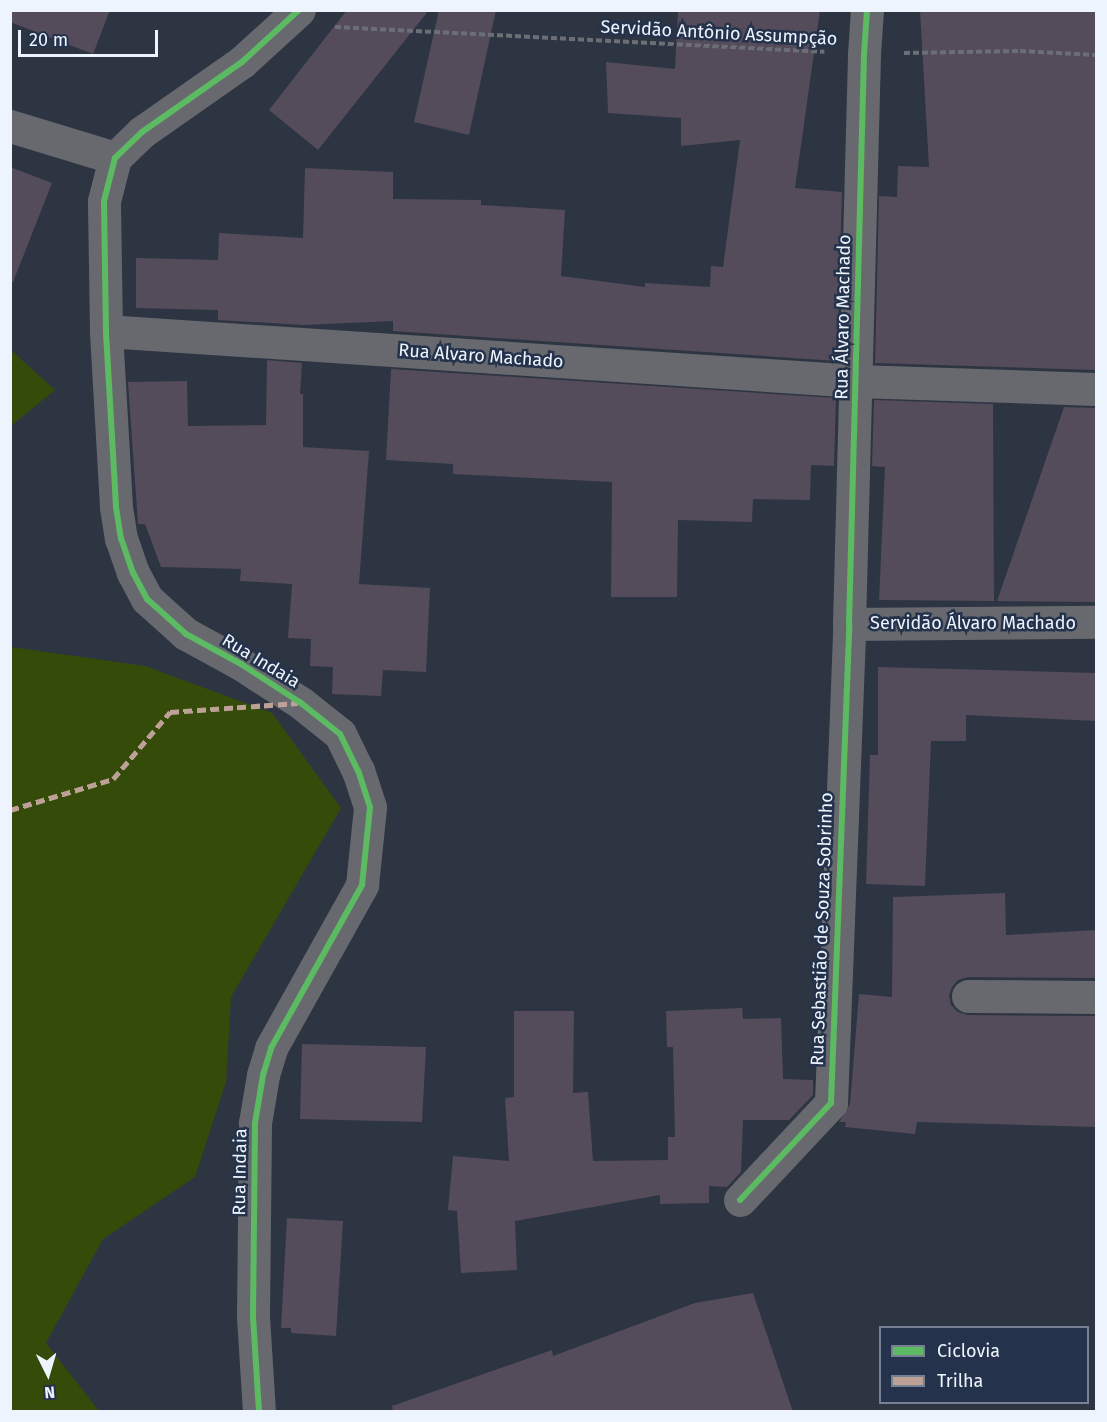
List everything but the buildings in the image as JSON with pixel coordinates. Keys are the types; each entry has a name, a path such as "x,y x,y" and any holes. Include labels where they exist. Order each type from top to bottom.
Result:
{"street":[{"name":"Rua Álvaro Machado","path":"849,624 867,10"},
{"path":"10,126 115,158 142,132 242,62 293,17"},
{"name":"Rua Indaia","path":"115,158 104,201 106,331 118,517 121,539 133,573 147,599 186,634 241,664 291,697 340,734 358,771 370,807 362,885 271,1048 263,1075 255,1123 253,1316 259,1412"},
{"name":"Rua Alvaro Machado","path":"106,331 857,381 1096,388"},
{"name":"Servidão Álvaro Machado","path":"849,624 1096,622"},
{"name":"Rua Sebastião de Souza Sobrinho","path":"740,1200 831,1103 849,624"},
{"path":"968,996 1096,997"}],"green space":[{"path":"11,350 55,390 11,426"},
{"path":"11,647 145,666 272,713 341,808 231,997 226,1082 195,1177 103,1239 46,1343 99,1411 11,1411"}],"marked path":[{"path":"10,810 113,779 170,712 298,703"}],"cycle path":[{"path":"259,1412 253,1316 255,1123 263,1075 271,1048 362,885 370,807 358,771 340,734 301,703 241,664 186,634 147,599 133,573 121,539 116,506 106,331 104,201 115,158 142,132 242,62 299,10"},
{"path":"740,1200 831,1103 849,624 867,10"}]}
